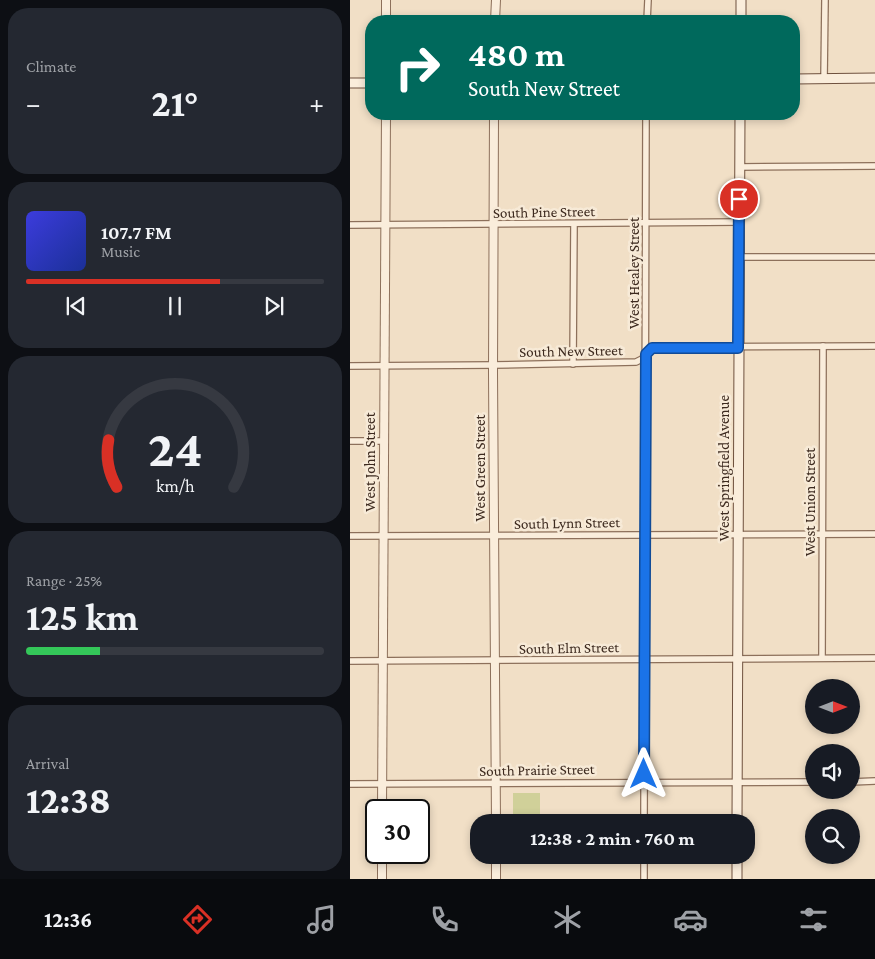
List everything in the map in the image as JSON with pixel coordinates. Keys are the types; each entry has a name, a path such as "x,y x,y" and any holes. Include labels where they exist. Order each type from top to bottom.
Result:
{"main road":[{"path":"740,15 741,0"},
{"path":"800,79 875,78"},
{"path":"350,83 365,83"},
{"name":"West Springfield Avenue","path":"737,814 740,120"},
{"path":"736,864 736,879"}],"street":[{"path":"386,0 386,15"},
{"path":"495,15 496,0"},
{"path":"647,15 648,0"},
{"path":"824,79 825,0"},
{"name":"West John Street","path":"382,799 386,120"},
{"name":"West Green Street","path":"494,120 493,365 496,814"},
{"name":"West Healey Street","path":"644,814 646,120"},
{"path":"739,167 875,166"},
{"name":"South Pine Street","path":"350,225 739,222"},
{"path":"573,364 574,224"},
{"path":"739,257 875,257"},
{"name":"West Union Street","path":"822,658 823,346"},
{"name":"South New Street","path":"350,366 638,362 652,348 875,346"},
{"path":"350,441 384,441"},
{"name":"South Lynn Street","path":"350,536 494,537 644,534 875,534"},
{"name":"South Elm Street","path":"350,661 875,658"},
{"path":"860,782 875,781"},
{"name":"South Prairie Street","path":"350,784 805,782"},
{"path":"382,864 382,879"},
{"path":"496,864 496,879"},
{"path":"644,864 644,879"}],"green space":[{"path":"513,793 540,793 540,814 513,814"}],"route":[{"path":"644,774 646,354 652,348 738,348 739,199"}]}
